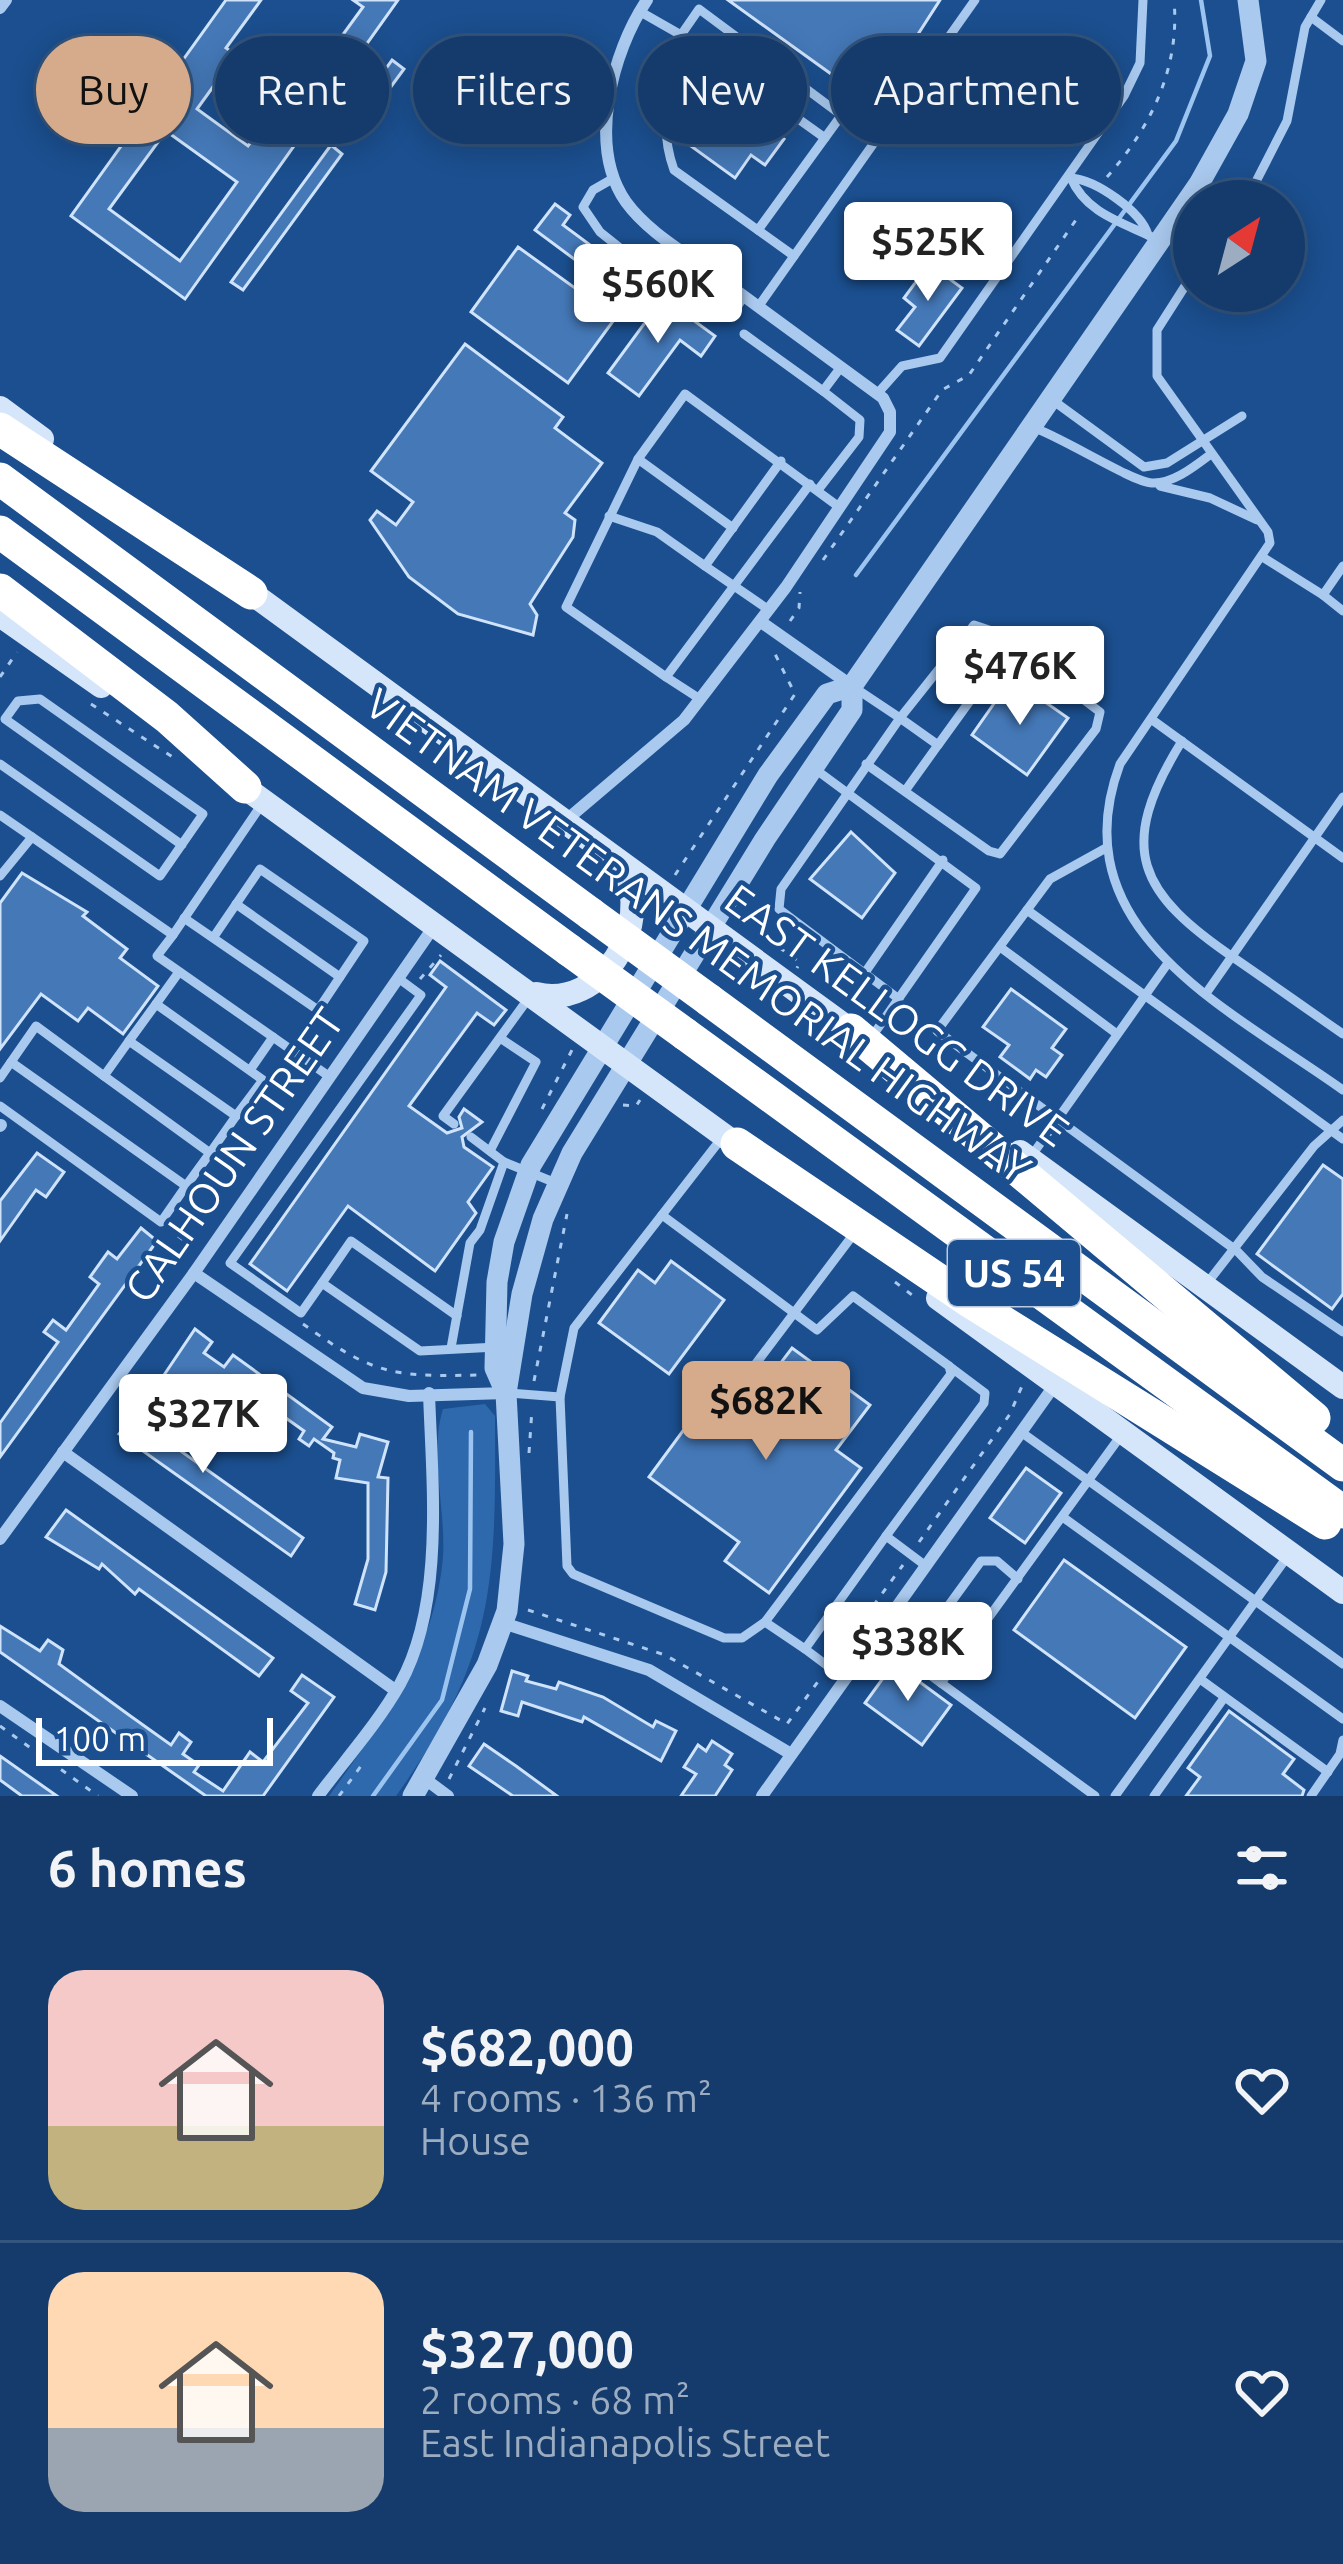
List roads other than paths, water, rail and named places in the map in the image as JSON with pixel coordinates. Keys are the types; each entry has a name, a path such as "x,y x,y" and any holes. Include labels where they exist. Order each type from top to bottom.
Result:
{"highway":[{"path":"0,428 250,593"},
{"name":"VIETNAM VETERANS MEMORIAL HIGHWAY","path":"0,479 1343,1465"},
{"name":"VIETNAM VETERANS MEMORIAL HIGHWAY","path":"0,532 1343,1512"},
{"path":"2,615 167,717 255,794"},
{"path":"859,1036 1025,1166 1343,1442"},
{"path":"730,1139 857,1230 1343,1534"}],"main road":[{"name":"EAST KELLOGG DRIVE","path":"0,408 859,1036"},
{"path":"255,794 730,1139"},
{"path":"530,993 557,999 580,995 597,981 632,927 636,907 633,885 620,864"},
{"name":"EAST KELLOGG DRIVE","path":"1025,1166 1204,1286 1343,1387"},
{"path":"857,1230 1054,1386 1343,1592"}],"street":[{"path":"0,8 6,0"},
{"path":"432,1791 508,1625 514,1544 506,1393 495,1368 532,1256 628,1064 852,710 852,686 1051,399 1148,234 1238,114 1256,61 1248,0"},
{"path":"562,823 684,720 765,616 890,432 890,412 877,394 653,230 628,205 614,178 607,146 608,113 614,79 643,6"},
{"path":"765,616 781,636 852,686"},
{"path":"504,1346 504,1242 529,1172 601,1045 768,775 827,694 852,686"},
{"name":"CALHOUN STREET","path":"0,1540 194,1273 436,924"},
{"path":"194,1273 363,1388 506,1393"},
{"path":"762,1796 1054,1386"},
{"path":"318,1796 395,1690 425,1600 432,1560 429,1393"},
{"path":"63,1451 395,1690"},
{"path":"508,1625 649,1670 790,1754"},
{"path":"0,1706 132,1796"}],"lane":[{"path":"950,36 975,0"},
{"path":"877,394 902,366 940,358 1071,178 1140,63 1142,0"},
{"path":"1257,180 1287,121 1311,17 1321,0"},
{"path":"643,6 824,138"},
{"path":"794,256 674,170 665,147 666,94 681,35 699,9 831,104"},
{"path":"1311,17 1343,40"},
{"path":"758,230 831,129"},
{"path":"758,307 874,144"},
{"path":"614,178 593,190 583,207 600,232 723,313 735,310 744,296"},
{"path":"1071,178 1102,191 1148,234"},
{"path":"1071,178 1092,206 1148,234"},
{"path":"660,274 678,248"},
{"path":"1173,305 1157,330 1153,351 1166,394 1262,523 1270,543 1120,764 1107,800 1106,848 1124,907 1168,963 1343,1090"},
{"path":"666,677 732,584 859,437 860,420 744,334"},
{"path":"823,391 841,367"},
{"path":"700,699 566,607 638,459 685,394 839,507"},
{"path":"1051,399 1144,467 1167,463 1242,416"},
{"path":"1032,427 1070,440 1149,484 1210,498 1262,523"},
{"path":"1149,484 1178,476 1211,454"},
{"path":"638,459 733,528"},
{"path":"705,566 781,461"},
{"path":"609,517 657,532 732,584 765,616"},
{"path":"1264,558 1343,611"},
{"path":"1323,596 1343,566"},
{"path":"866,764 1000,854 1096,729 1096,705 1011,644 974,625 866,764 781,889 779,909 899,999"},
{"path":"905,791 1011,644"},
{"path":"852,686 938,745"},
{"path":"0,764 160,877 203,814 40,699 18,701 3,723 182,844"},
{"path":"1151,719 1343,858"},
{"path":"1182,741 1150,798 1145,828 1149,870 1160,897 1183,923 1343,1034"},
{"path":"813,768 971,879 974,897 899,999 859,1036"},
{"path":"255,794 158,956 273,1037 344,1104"},
{"path":"1207,992 1343,796"},
{"path":"0,815 173,934"},
{"path":"0,876 32,837"},
{"path":"1106,848 1079,858 1050,879 937,1031 1237,1251 1262,1277 1343,1332"},
{"path":"864,974 943,860"},
{"path":"184,918 213,938 318,1010 364,941 260,869 213,938"},
{"path":"236,904 340,977"},
{"path":"1027,910 1338,1136"},
{"path":"1000,947 1117,1034"},
{"path":"1025,1166 1168,963"},
{"path":"104,1076 179,972"},
{"path":"398,978 422,995 230,1263 301,1313 351,1241 457,1316"},
{"path":"454,1124 443,1116 530,993"},
{"path":"0,1106 161,1222 263,1080 156,1004"},
{"path":"0,1078 36,1026 210,1153"},
{"path":"250,1070 273,1037"},
{"path":"490,1151 536,1062 500,1038"},
{"path":"129,1041 236,1117"},
{"path":"11,1062 186,1186"},
{"path":"1338,1136 1343,1120"},
{"path":"1204,1286 1237,1251 1314,1146 1338,1136"},
{"path":"471,1137 504,1162 566,1190"},
{"path":"730,1139 662,1215 574,1328 560,1396 567,1566 573,1574 724,1638 742,1638 765,1622 950,1374 950,1366"},
{"path":"451,1348 470,1243 480,1230 504,1162"},
{"path":"662,1215 824,1330 853,1296 985,1393 984,1403 805,1649"},
{"path":"230,1221 250,1234"},
{"path":"751,1370 857,1230"},
{"path":"322,1283 420,1351 504,1346"},
{"path":"506,1393 560,1396"},
{"path":"1022,1432 1343,1664"},
{"path":"941,1683 1122,1434"},
{"path":"1064,1517 1343,1719"},
{"path":"886,1536 926,1566"},
{"path":"1115,1796 1290,1554"},
{"path":"910,1660 981,1561 997,1562 1018,1579"},
{"path":"765,1622 845,1679"},
{"path":"877,1636 1095,1796"},
{"path":"1200,1679 1328,1772"},
{"path":"1154,1796 1224,1698"},
{"path":"1311,1796 1343,1740"}],"waterway":[{"path":"856,575 1176,141 1210,56 1201,0"},
{"path":"373,1796 442,1700 470,1589 471,1432"}]}
